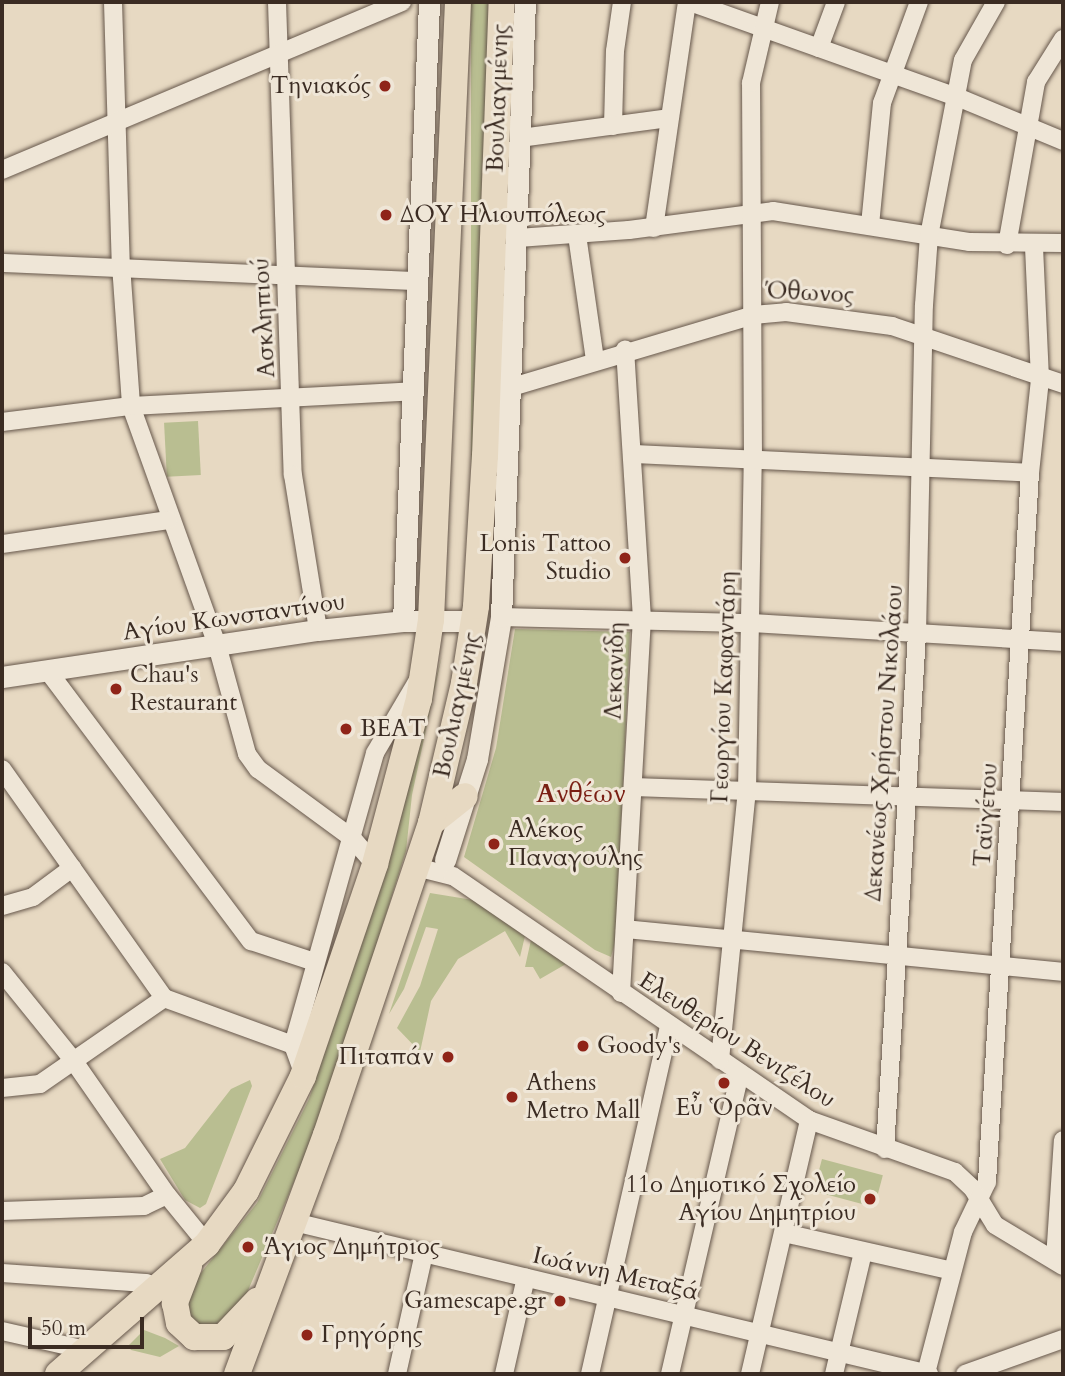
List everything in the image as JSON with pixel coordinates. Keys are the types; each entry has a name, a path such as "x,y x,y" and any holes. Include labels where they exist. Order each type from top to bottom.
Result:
{"main road":[{"name":"Βουλιαγμένης","path":"200,1251 259,1169 303,1076 375,864 425,670 431,620 458,2"},
{"name":"Βουλιαγμένης","path":"237,1374 428,849 474,621 486,444 502,2"},
{"path":"428,849 466,796"},
{"path":"200,1251 177,1294 175,1314 185,1331 204,1340 232,1331 275,1273"},
{"path":"58,1374 200,1251"}],"street":[{"path":"114,2 121,265 131,406 168,520 217,645 247,754 258,769 352,838 375,864"},
{"name":"Ασκληπιού","path":"277,2 294,486 318,630"},
{"path":"2,170 402,2"},
{"path":"403,621 429,2"},
{"path":"428,849 466,796 489,704 501,617 518,238 525,2"},
{"path":"613,126 615,51 622,2"},
{"path":"654,228 689,2 957,97 1063,141"},
{"name":"Γεωργίου Καφαντάρη","path":"720,1060 735,940 747,791 753,460 751,83 761,28 770,2"},
{"path":"819,47 836,2"},
{"path":"870,225 874,161 891,75 919,2"},
{"name":"Δεκανέως Χρήστου Νικολάου","path":"885,1149 917,634 929,236 964,60 996,2"},
{"path":"1007,245 1036,82 1063,39"},
{"path":"521,138 669,118"},
{"path":"518,238 654,228 750,213 795,212 929,236 1007,245 1063,243"},
{"path":"577,235 596,359"},
{"name":"Ταϋγέτου","path":"927,1374 965,1224 979,1202 987,1182 1003,966 1030,473 1040,379 1034,246"},
{"path":"2,263 121,265 416,281"},
{"name":"Όθωνος","path":"512,387 596,359 753,315 786,312 848,317 924,338 1040,379 1063,384"},
{"name":"Λεκανίδη","path":"622,986 635,787 642,619 625,351"},
{"path":"2,422 131,406 292,395 414,391"},
{"path":"633,454 1030,473"},
{"path":"2,544 168,520"},
{"path":"501,617 752,623 1063,642"},
{"name":"Αγίου Κωνσταντίνου","path":"2,677 318,630 403,621 474,621"},
{"path":"303,1076 293,1045 380,740 425,670"},
{"path":"48,671 251,941 315,962"},
{"path":"2,769 164,998 293,1045"},
{"path":"635,787 1063,802"},
{"name":"Ελευθερίου Βενιζέλου","path":"428,849 453,876 622,986"},
{"name":"Ελευθερίου Βενιζέλου","path":"428,849 622,986 669,1026 808,1120 955,1172 967,1180 995,1225 1059,1262"},
{"path":"2,905 33,897 72,868"},
{"path":"625,929 1063,972"},
{"path":"2,972 73,1060 167,1195 200,1251"},
{"path":"2,1088 40,1084 164,998"},
{"path":"590,1374 669,1026"},
{"path":"670,1374 740,1073"},
{"path":"750,1374 808,1120"},
{"path":"1059,1262 1063,1140"},
{"path":"2,1211 144,1206 167,1195"},
{"name":"Ιωάννη Μεταξά","path":"294,1222 927,1374"},
{"path":"784,1233 952,1271"},
{"path":"834,1374 863,1252"},
{"path":"397,1374 424,1253"},
{"path":"2,1273 146,1283 159,1288"},
{"path":"505,1374 526,1277"},
{"path":"2,1331 86,1350"},
{"path":"965,1374 1063,1339"}],"green space":[{"path":"471,2 488,2 488,587 471,587"},
{"path":"198,421 201,475 167,477 164,423"},
{"path":"515,629 630,632 616,939 611,957 595,950 464,857 496,748"},
{"path":"442,655 412,795 406,851 324,1111 239,1312 218,1333 189,1319 184,1294 257,1203 309,1099 393,849"},
{"path":"430,893 473,900 525,936 520,957 505,931 458,959 431,1001 420,1052 397,1028 420,986 438,929 426,927 404,989 389,1014"},
{"path":"531,940 566,964 540,979 533,967 525,967"},
{"path":"250,1080 252,1086 206,1204 200,1208 185,1200 160,1159 185,1148 231,1089"},
{"path":"822,1159 883,1175 874,1207 813,1191"},
{"path":"144,1330 179,1346 160,1357 131,1350 128,1346"}],"place":[{"name":"Τηνιακός","path":"385,86"},
{"name":"ΔΟΥ Ηλιουπόλεως","path":"386,215"},
{"name":"Lonis Tattoo Studio","path":"625,558"},
{"name":"Chau's Restaurant","path":"116,689"},
{"name":"ΒΕΑΤ","path":"346,729"},
{"name":"Αλέκος Παναγούλης","path":"494,844"},
{"name":"Goody's","path":"583,1046"},
{"name":"Πιταπάν","path":"448,1057"},
{"name":"Εὖ Ὁρᾶν","path":"724,1083"},
{"name":"Athens Metro Mall","path":"512,1097"},
{"name":"11ο Δημοτικό Σχολείο Αγίου Δημητρίου","path":"870,1199"},
{"name":"Άγιος Δημήτριος","path":"248,1247"},
{"name":"Gamescape.gr","path":"560,1301"},
{"name":"Γρηγόρης","path":"307,1335"}],"district":[{"name":"Ανθέων","path":"581,794"}]}
